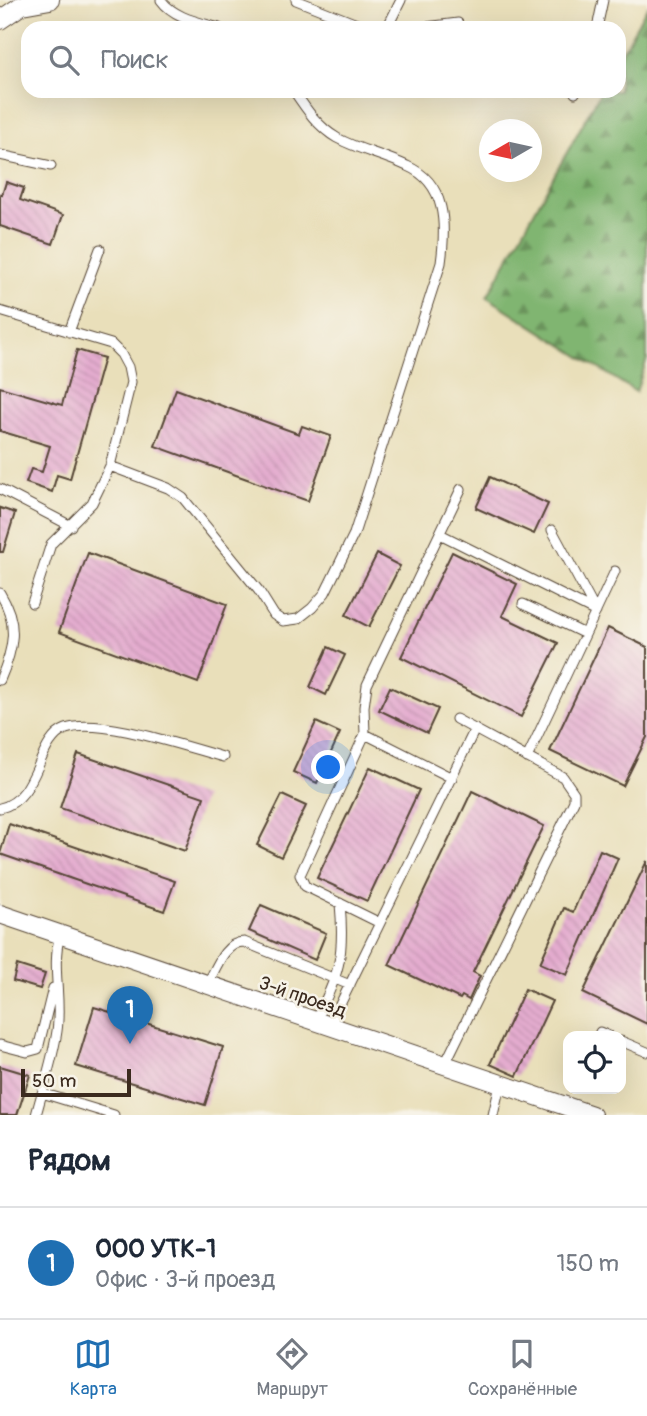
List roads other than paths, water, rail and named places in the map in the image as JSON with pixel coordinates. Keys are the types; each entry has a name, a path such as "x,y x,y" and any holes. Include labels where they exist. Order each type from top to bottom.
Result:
{"street":[{"path":"0,20 22,5 50,0"},
{"name":"3-й проезд","path":"0,914 592,1115"}],"lane":[{"path":"161,0 183,17 196,21"},
{"path":"296,0 350,21"},
{"path":"390,21 401,0"},
{"path":"598,21 603,0"},
{"path":"110,466 168,488 183,498 259,591 274,615 283,621 298,619 325,593 354,534 441,263 445,232 442,205 429,181 410,166 338,138 322,127 299,98"},
{"path":"0,155 51,166"},
{"path":"69,332 100,249"},
{"path":"0,311 111,344 128,367 131,382 110,466 92,503 51,544 32,603"},
{"path":"0,489 71,526"},
{"path":"380,923 305,886 300,875 365,734 367,685 461,489"},
{"path":"552,530 596,612"},
{"path":"439,534 596,612"},
{"path":"527,758 615,571"},
{"path":"0,593 9,608 13,626 12,641 0,680"},
{"path":"523,604 585,634"},
{"path":"444,1066 574,801 574,793 563,777 456,719"},
{"path":"0,808 16,802 51,744 63,730 83,725 110,728 223,757"},
{"path":"322,1024 350,985 475,729"},
{"path":"365,734 452,778"},
{"path":"322,1024 343,942 340,903"},
{"path":"36,1115 57,1032 55,956 60,934"},
{"path":"207,985 229,947 236,942 253,945 350,985"},
{"path":"0,1045 27,1052 38,1049 55,975"},
{"path":"626,1043 647,1052"},
{"path":"493,1115 500,1085"},
{"path":"42,1093 114,1115"}],"place":[{"name":"ООО УТК-1","path":"130,1044"}]}
